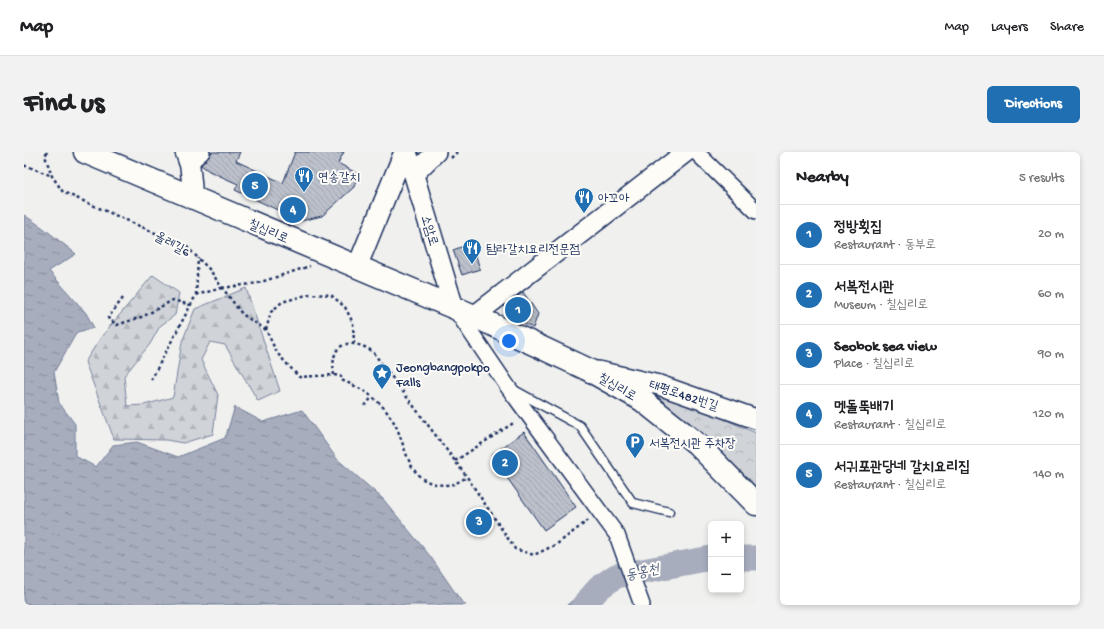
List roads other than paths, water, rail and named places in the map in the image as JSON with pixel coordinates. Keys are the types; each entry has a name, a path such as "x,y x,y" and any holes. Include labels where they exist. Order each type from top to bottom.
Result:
{"main road":[{"name":"칠십리로","path":"85,152 464,312 587,369 642,400 698,444 756,504"}],"street":[{"path":"357,267 405,152"},
{"name":"소암로","path":"405,152 464,312"},
{"path":"414,174 436,152"},
{"path":"642,605 617,535 508,387 464,312 686,152"},
{"path":"696,152 756,211"},
{"path":"192,155 193,198"},
{"name":"태평로482번길","path":"587,369 658,385 756,419"}],"lane":[{"path":"508,387 580,426 633,503 669,512"}],"water":[{"path":"24,215 42,227 76,254 49,271 86,313 94,328 77,332 54,372 59,403 75,424 75,456 96,467 113,445 137,442 178,457 225,438 235,407 263,422 302,410 337,459 383,499 430,556 461,601 466,605 24,605"},
{"path":"613,566 621,576 598,605 567,605"}],"waterway":[{"name":"동홍천","path":"744,558 756,558"},
{"name":"동홍천","path":"584,605 599,588 616,576 708,559"}],"place":[{"name":"서귀포관당네 갈치요리집","path":"255,186"},
{"name":"연송갈치","path":"304,193"},
{"name":"멧돌뚝배기","path":"293,210"},
{"name":"아꼬아","path":"584,214"},
{"name":"탐라갈치요리전문점","path":"472,265"},
{"name":"정방횟집","path":"518,310"},
{"name":"Jeongbangpokpo Falls","path":"382,390"},
{"name":"서복전시관 주차장","path":"635,459"},
{"name":"서복전시관","path":"505,463"},
{"name":"Seobok sea view","path":"479,522"}]}
